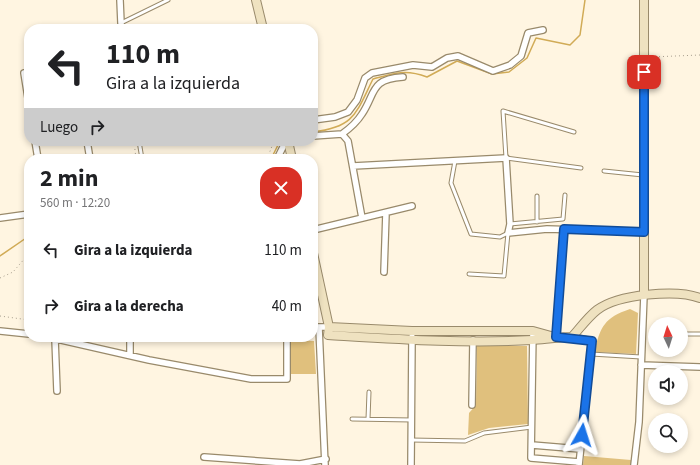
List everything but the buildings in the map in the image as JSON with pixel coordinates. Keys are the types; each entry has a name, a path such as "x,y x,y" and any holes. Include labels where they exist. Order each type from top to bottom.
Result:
{"street":[{"path":"120,0 122,24"},
{"path":"256,0 262,24"},
{"path":"634,465 639,422 644,296 644,0"},
{"path":"318,119 335,117 348,112 357,100 365,78 372,73 413,65 432,67 447,58 458,56 493,71 510,65 521,56 528,33 543,30"},
{"path":"318,136 342,134 362,114 373,90 382,82 403,77"},
{"path":"342,134 348,141 362,218"},
{"path":"353,166 506,158 510,224 508,233 564,229 644,232"},
{"path":"318,229 412,206"},
{"path":"384,272 386,213"},
{"path":"0,218 24,215"},
{"path":"556,337 564,229"},
{"path":"318,277 329,331"},
{"path":"572,337 598,310 619,299 644,296 690,294 700,298"},
{"path":"318,328 329,331 412,340 533,340 556,337 572,337 592,341 579,464 531,458 533,427 533,340 533,331"},
{"path":"411,465 412,330"},
{"path":"0,331 24,333"},
{"path":"318,334 329,331 533,331 556,337"},
{"path":"472,405 473,340"},
{"path":"55,342 57,391"},
{"path":"69,342 251,379 287,379 287,342"},
{"path":"130,342 130,355"},
{"path":"204,457 300,464 326,462 317,342"},
{"path":"641,365 700,367"},
{"path":"532,445 580,449"}],"lane":[{"path":"126,24 168,0"},
{"path":"574,132 503,111 506,158 581,168"},
{"path":"455,161 451,183 471,234 500,236 508,233 504,276 469,274"},
{"path":"604,171 645,175"},
{"path":"510,224 563,219 565,195"},
{"path":"536,196 537,222"},
{"path":"688,334 700,334"},
{"path":"591,354 641,356"},
{"path":"368,419 369,392"},
{"path":"352,418 412,420"},
{"path":"411,440 465,441 484,433 533,427"}],"path":[{"path":"644,57 700,55"},
{"path":"0,278 13,272 24,259"},
{"path":"0,316 24,319"}],"shaded area":[{"path":"630,309 638,313 636,354 594,352 605,324 614,316"},
{"path":"290,342 314,342 316,374 291,374"},
{"path":"477,345 527,346 528,424 489,428 468,435 469,413 476,405"},
{"path":"584,456 631,460 631,465 583,465"}],"waterway":[{"path":"318,131 327,130 346,122 358,109 373,79 400,73 413,73 427,77 457,61 492,74 509,72 527,58 536,38 570,45 580,35 585,0"},
{"path":"274,154 278,146"},
{"path":"0,256 24,239"}],"route":[{"path":"582,435 592,341 572,337 556,337 564,229 644,232 644,72"}]}
